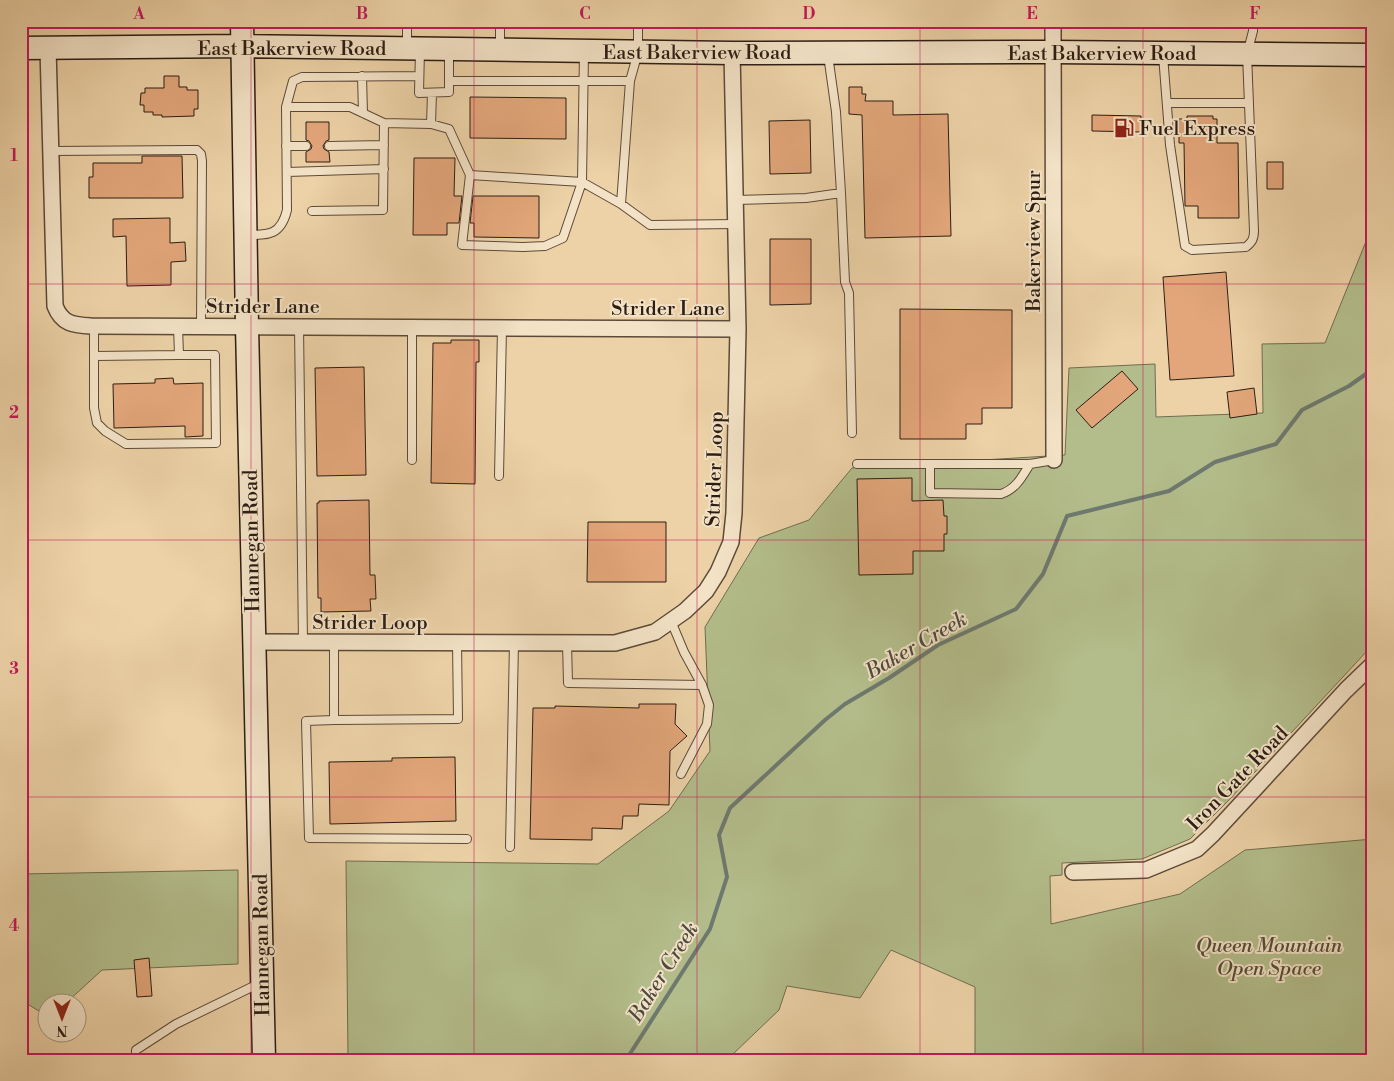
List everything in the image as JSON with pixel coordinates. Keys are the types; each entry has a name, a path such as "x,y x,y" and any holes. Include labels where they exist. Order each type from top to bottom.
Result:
{"main road":[{"name":"Hannegan Road","path":"242,21 246,326 264,1060"},
{"name":"East Bakerview Road","path":"21,48 242,46 732,53 1053,52 1373,55"}],"street":[{"name":"Bakerview Spur","path":"1053,21 1054,460"},
{"name":"Strider Lane","path":"48,48 55,306 58,315 66,321 76,325 94,326 738,329"},
{"name":"Strider Loop","path":"254,642 615,642 655,632 685,611 706,591 718,572 731,542 734,513 738,329 732,53"},
{"name":"Iron Gate Road","path":"1073,872 1146,870 1197,849 1346,690 1373,664"}],"lane":[{"path":"407,21 419,76 419,93 449,92 449,49"},
{"path":"500,21 500,50"},
{"path":"621,204 630,81 638,52 638,21"},
{"path":"1163,53 1170,145 1185,246 1192,250 1246,247 1254,238 1247,54 1253,21"},
{"path":"286,107 350,107 384,123 432,124 449,129 470,174 462,244 523,247 545,246 563,238 582,182 584,51"},
{"path":"827,53 836,112 846,282 849,293 852,433"},
{"path":"362,76 363,113"},
{"path":"245,235 267,235 281,225 287,210 286,107 293,81 302,77 419,76"},
{"path":"449,81 630,81"},
{"path":"432,93 432,124"},
{"path":"1167,103 1249,103"},
{"path":"312,211 383,210 384,123"},
{"path":"329,146 384,145"},
{"path":"286,146 306,146"},
{"path":"51,151 197,150 201,154 201,326"},
{"path":"286,172 384,169"},
{"path":"470,174 582,182 621,204 650,225 736,224"},
{"path":"735,200 806,198 841,193"},
{"path":"94,326 94,356 94,408 97,423 126,444 216,443 215,355 94,356"},
{"path":"178,326 179,354"},
{"path":"299,326 303,642"},
{"path":"412,327 412,460"},
{"path":"499,476 502,328"},
{"path":"857,464 1030,464 1054,460"},
{"path":"930,464 930,493 1001,494 1008,492 1021,480 1030,464"},
{"path":"671,621 684,652 702,685 709,705 707,724 681,774"},
{"path":"334,642 334,720"},
{"path":"457,642 458,719 306,721 309,838 467,839"},
{"path":"510,847 514,642"},
{"path":"567,642 568,683 702,685"},
{"path":"136,1060 136,1050 176,1024 262,982"}],"green space":[{"path":"21,21 73,21 21,26"},
{"name":"Queen Mountain Open Space","path":"1373,232 1373,648 1367,651 1229,800 1190,839 1142,859 1062,863 1062,875 1050,876 1051,924 1180,894 1245,850 1373,839 1373,1060 975,1060 975,987 891,950 860,998 787,986 779,1010 732,1055 730,1060 348,1060 346,861 598,864 669,811 710,751 705,627 759,538 809,520 852,468 1065,455 1069,368 1155,364 1156,417 1263,413 1262,344 1325,343 1369,234"},
{"path":"238,870 238,964 102,970 76,994 38,994 38,1010 21,1000 21,874"}],"building":[{"path":"164,76 179,76 179,87 187,87 187,90 198,90 198,109 194,109 194,116 162,117 162,115 153,115 153,112 144,112 144,105 140,105 141,93 145,93 145,88 164,88"},
{"path":"849,87 862,87 862,94 866,94 865,101 893,101 893,115 948,114 951,236 865,238 862,115 849,114"},
{"path":"470,97 566,98 566,139 470,138"},
{"path":"1092,115 1141,116 1141,132 1092,131"},
{"path":"1187,116 1213,116 1213,119 1217,119 1217,143 1238,143 1239,218 1198,218 1198,206 1185,206 1184,143 1179,143 1179,119 1187,119"},
{"path":"810,120 811,173 770,174 769,121"},
{"path":"306,122 329,122 329,140 323,146 329,152 330,162 306,162 306,152 312,146 306,140"},
{"path":"142,156 182,156 183,198 89,198 89,177 93,177 93,163 142,163"},
{"path":"414,158 455,158 454,196 462,196 459,223 447,223 447,235 413,235"},
{"path":"1267,162 1283,162 1283,189 1267,189"},
{"path":"473,196 539,196 539,238 474,237 474,223 470,223"},
{"path":"170,218 170,243 185,242 186,261 171,262 171,285 127,286 126,236 113,237 113,219"},
{"path":"770,239 811,239 811,304 770,305"},
{"path":"1226,272 1234,376 1170,380 1163,277"},
{"path":"900,309 1012,310 1012,408 982,408 982,424 966,424 966,439 900,439"},
{"path":"451,340 479,340 479,362 476,362 475,484 431,483 433,343 451,343"},
{"path":"364,367 366,475 317,476 315,368"},
{"path":"1122,371 1138,389 1092,428 1076,410"},
{"path":"173,378 174,384 203,383 203,436 185,437 185,426 114,428 113,384 155,383 155,379"},
{"path":"1254,388 1257,414 1230,418 1227,392"},
{"path":"912,478 912,501 943,500 944,516 947,516 947,534 944,534 944,551 913,551 913,574 859,575 857,479"},
{"path":"369,500 370,575 375,575 376,599 370,599 371,611 321,612 321,598 318,598 317,503 319,501"},
{"path":"588,522 666,522 666,582 587,582"},
{"path":"639,704 676,704 675,724 687,736 670,751 669,805 639,804 638,816 623,816 622,829 592,828 592,840 530,839 533,708 555,708 555,706 639,708"},
{"path":"455,757 456,821 330,824 329,762"},
{"path":"149,958 152,996 137,997 134,960"}],"waterway":[{"name":"Baker Creek","path":"626,1060 710,929 727,877 719,835 730,808 825,720 845,704 889,678 938,645 1016,609 1043,574 1067,516 1169,491 1215,462 1276,444 1302,410 1349,386 1373,369"}],"place":[{"name":"Fuel Express","path":"1124,128"}]}
